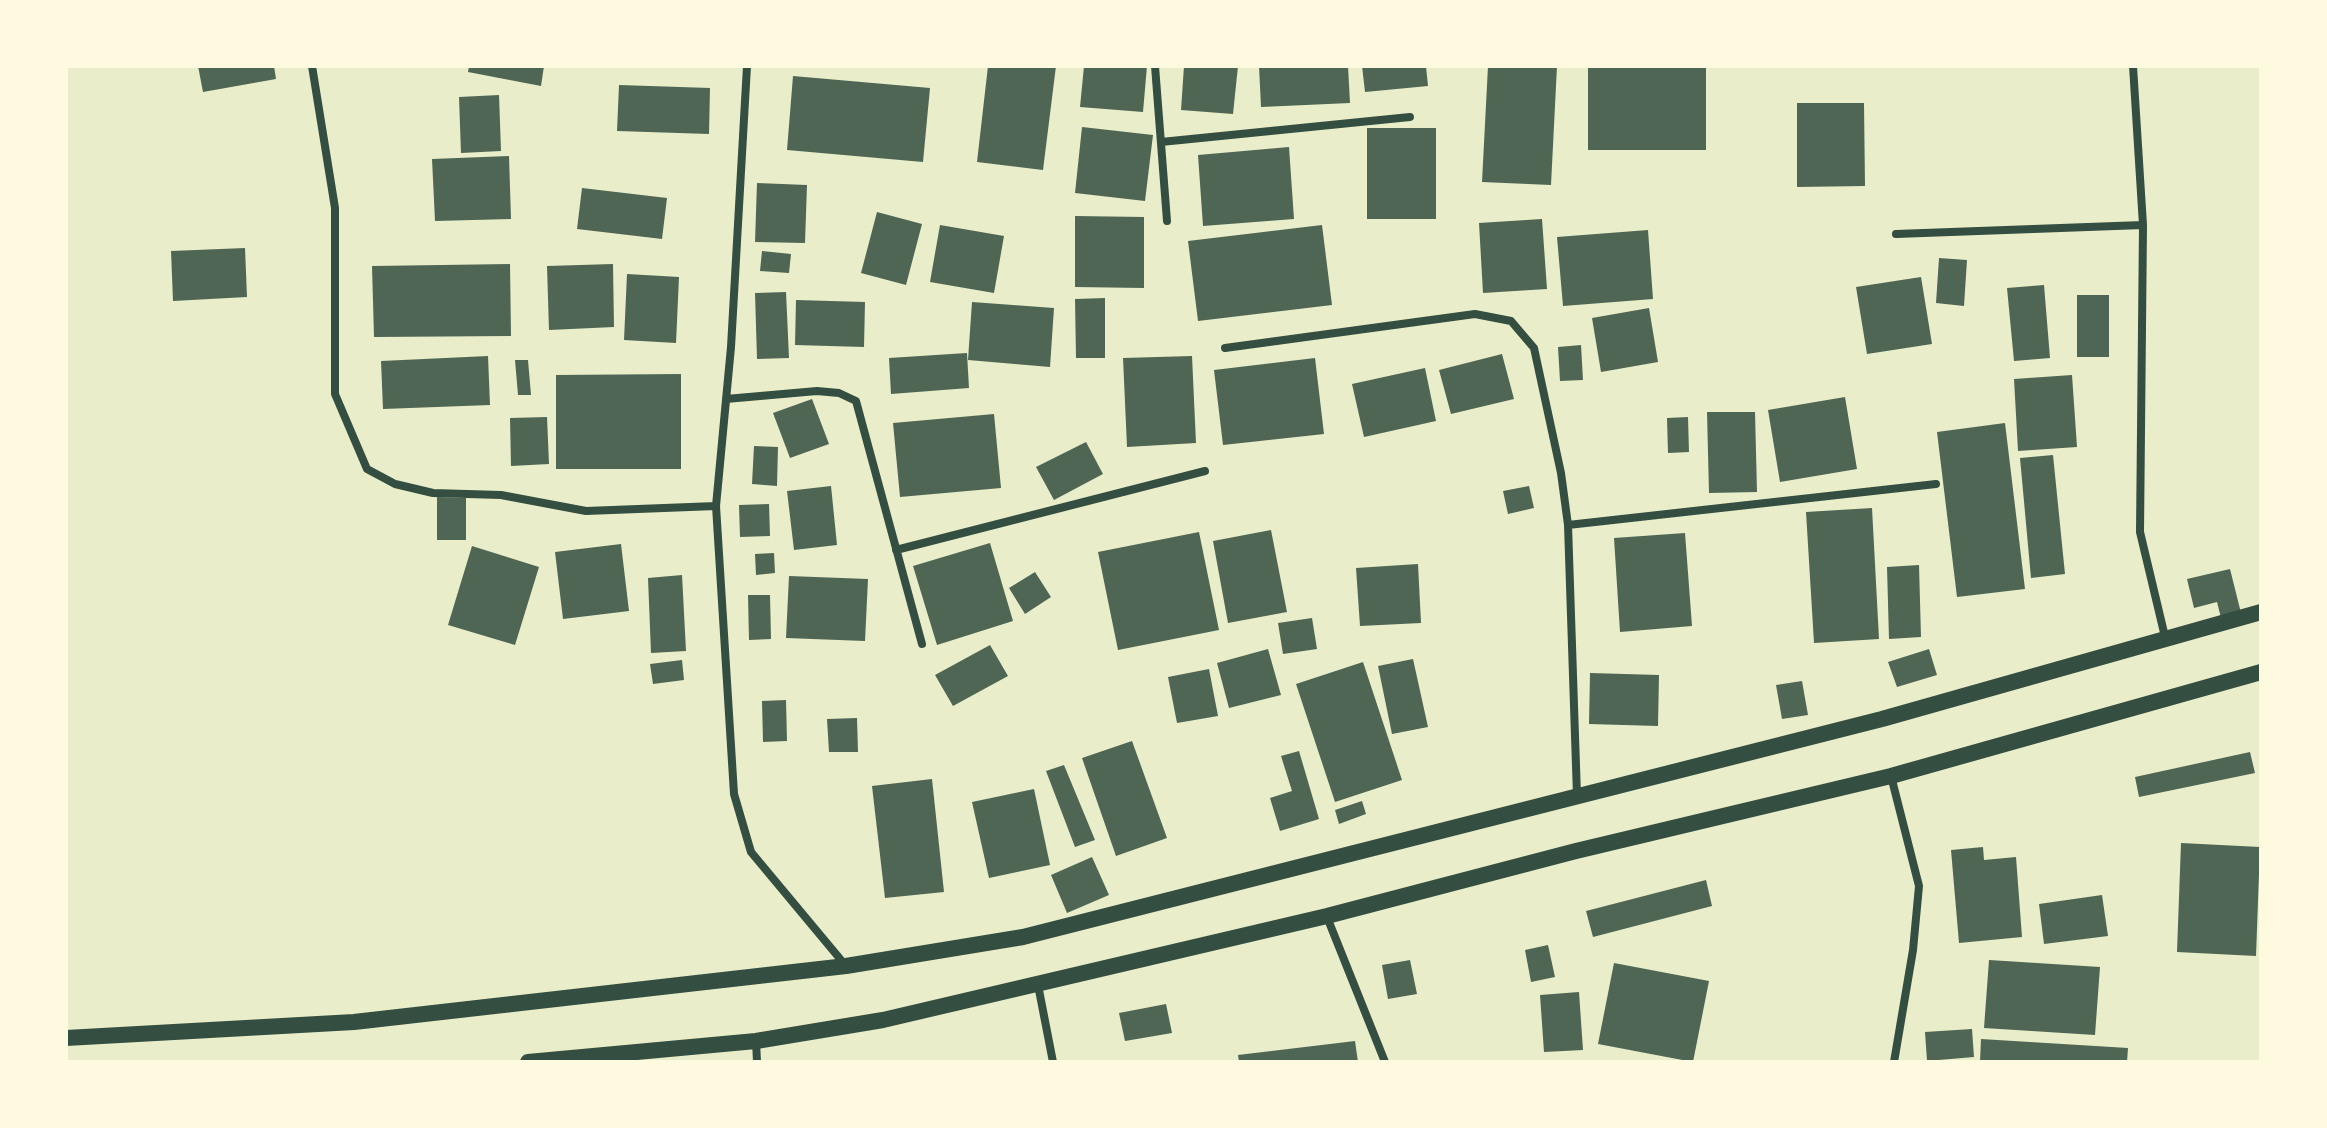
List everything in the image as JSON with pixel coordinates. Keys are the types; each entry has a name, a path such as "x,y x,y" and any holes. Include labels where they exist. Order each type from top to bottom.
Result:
{"main road":[{"path":"66,1038 354,1022 846,966 1023,937 1882,719 2261,612"},
{"path":"528,1062 756,1041 883,1020 1327,916 1576,851 1891,776 2261,672"}],"street":[{"path":"312,66 335,208 335,394 367,469 395,484 433,493 501,495 586,511 716,506"},
{"path":"747,66 726,399 716,506 734,794 751,852 846,966"},
{"path":"1155,66 1167,221"},
{"path":"2133,66 2143,225 2140,532 2166,641"},
{"path":"1161,142 1410,117"},
{"path":"1896,234 2143,225"},
{"path":"1225,348 1475,314 1511,321 1534,348 1561,473 1568,525 1577,796"},
{"path":"726,399 817,391 839,393 856,401 922,644"},
{"path":"896,550 1205,471"},
{"path":"1568,525 1936,484"},
{"path":"1891,776 1919,886 1913,950 1894,1062"},
{"path":"1327,916 1385,1062"},
{"path":"1038,985 1053,1062"},
{"path":"756,1041 757,1062"}],"building":[{"path":"198,66 274,66 276,79 203,92"},
{"path":"469,66 544,66 541,86 468,72"},
{"path":"988,66 1056,66 1043,170 977,162"},
{"path":"1084,66 1147,66 1143,112 1080,107"},
{"path":"1184,66 1238,66 1233,114 1181,110"},
{"path":"1259,66 1348,66 1350,103 1261,107"},
{"path":"1362,66 1426,66 1428,86 1365,92"},
{"path":"1488,66 1557,66 1551,185 1482,182"},
{"path":"1588,66 1706,66 1706,150 1588,150"},
{"path":"793,76 930,88 923,162 787,150"},
{"path":"619,85 710,88 709,134 617,131"},
{"path":"499,95 501,151 461,153 459,97"},
{"path":"1797,103 1864,103 1865,186 1797,187"},
{"path":"1082,127 1153,135 1145,201 1075,193"},
{"path":"1367,128 1436,128 1436,219 1367,219"},
{"path":"1289,147 1294,219 1203,226 1198,155"},
{"path":"509,156 511,219 435,221 432,159"},
{"path":"757,183 807,185 805,243 755,242"},
{"path":"582,188 667,198 662,239 577,229"},
{"path":"877,212 922,224 906,285 861,273"},
{"path":"1075,216 1144,217 1144,288 1075,287"},
{"path":"1542,219 1547,289 1483,293 1479,223"},
{"path":"940,225 1004,236 994,293 930,282"},
{"path":"1322,225 1332,305 1198,321 1188,241"},
{"path":"1648,230 1653,299 1563,306 1557,237"},
{"path":"245,248 247,297 173,301 171,251"},
{"path":"762,251 791,254 789,273 760,271"},
{"path":"1939,258 1967,260 1964,306 1936,303"},
{"path":"510,264 511,336 374,337 372,266"},
{"path":"613,264 614,327 549,330 547,266"},
{"path":"627,274 679,277 676,343 624,340"},
{"path":"1921,277 1932,344 1867,354 1856,287"},
{"path":"2044,285 2050,358 2014,361 2007,288"},
{"path":"786,292 789,358 757,359 755,293"},
{"path":"2077,295 2109,295 2109,357 2077,357"},
{"path":"1105,298 1105,358 1076,358 1075,299"},
{"path":"796,300 865,302 864,347 795,345"},
{"path":"972,302 1054,308 1050,367 968,360"},
{"path":"1649,308 1658,362 1601,372 1592,318"},
{"path":"1581,345 1583,380 1560,381 1558,347"},
{"path":"967,353 969,388 891,394 889,358"},
{"path":"1502,354 1514,399 1451,414 1439,370"},
{"path":"488,356 490,405 383,409 381,361"},
{"path":"1192,356 1196,443 1127,447 1123,358"},
{"path":"1315,358 1324,434 1223,445 1214,370"},
{"path":"515,360 528,360 531,395 518,395"},
{"path":"1425,368 1436,421 1364,437 1352,384"},
{"path":"681,374 681,469 556,469 556,375"},
{"path":"2072,375 2077,447 2018,451 2014,379"},
{"path":"1845,397 1857,469 1780,482 1768,410"},
{"path":"812,399 829,444 790,458 773,413"},
{"path":"1707,412 1755,412 1757,492 1709,493"},
{"path":"994,414 1001,488 900,497 893,423"},
{"path":"547,417 549,464 511,466 510,418"},
{"path":"1688,417 1689,452 1668,453 1667,418"},
{"path":"2005,423 2025,589 1957,597 1937,432"},
{"path":"1086,442 1103,474 1054,500 1036,467"},
{"path":"754,446 778,447 777,486 752,484"},
{"path":"2053,455 2065,574 2031,578 2020,458"},
{"path":"831,486 837,545 794,550 787,491"},
{"path":"1529,486 1534,508 1508,514 1503,491"},
{"path":"437,497 466,498 466,540 437,540"},
{"path":"769,504 770,536 740,537 739,505"},
{"path":"1872,508 1879,639 1814,643 1806,512"},
{"path":"1271,530 1287,612 1228,623 1213,541"},
{"path":"1199,532 1219,630 1118,650 1098,552"},
{"path":"1685,533 1692,626 1620,632 1614,538"},
{"path":"990,543 1013,621 937,645 913,566"},
{"path":"621,544 629,611 563,619 555,552"},
{"path":"472,546 539,567 515,645 448,625"},
{"path":"774,553 775,573 756,575 755,554"},
{"path":"1418,564 1421,623 1360,626 1356,568"},
{"path":"1919,565 1921,637 1889,639 1887,567"},
{"path":"2230,569 2241,613 2221,618 2217,602 2194,608 2187,579"},
{"path":"1035,572 1051,597 1025,614 1009,588"},
{"path":"682,575 686,651 651,653 648,578"},
{"path":"789,576 868,579 865,641 786,638"},
{"path":"748,595 770,595 771,639 749,640"},
{"path":"1312,618 1317,649 1283,654 1278,623"},
{"path":"990,645 1008,676 953,706 935,675"},
{"path":"1268,649 1281,695 1229,708 1217,663"},
{"path":"1929,649 1937,675 1897,687 1888,662"},
{"path":"1413,659 1428,727 1392,734 1378,666"},
{"path":"682,660 684,680 653,684 650,664"},
{"path":"1363,662 1402,780 1335,802 1296,684"},
{"path":"1209,669 1218,716 1177,723 1168,677"},
{"path":"1590,673 1659,675 1658,726 1589,724"},
{"path":"1802,681 1808,715 1782,719 1776,685"},
{"path":"786,700 787,741 763,742 762,701"},
{"path":"857,718 858,752 829,752 827,719"},
{"path":"1132,741 1167,838 1116,856 1082,758"},
{"path":"1299,751 1319,819 1280,831 1270,798 1292,791 1281,756"},
{"path":"2250,752 2255,773 2139,797 2135,777"},
{"path":"1064,765 1095,840 1075,847 1046,771"},
{"path":"932,779 944,892 885,898 872,786"},
{"path":"1034,789 1050,865 989,878 972,802"},
{"path":"1362,801 1366,814 1339,824 1335,810"},
{"path":"2181,843 2260,847 2256,956 2177,952"},
{"path":"1983,847 1984,860 2016,857 2022,937 1959,943 1951,850"},
{"path":"1092,857 1109,895 1067,913 1051,875"},
{"path":"1706,880 1712,906 1593,937 1586,911"},
{"path":"2102,895 2108,936 2044,944 2039,904"},
{"path":"1548,945 1555,977 1531,982 1525,950"},
{"path":"1410,960 1417,994 1388,999 1382,965"},
{"path":"1989,960 2100,967 2095,1035 1984,1028"},
{"path":"1614,963 1709,981 1693,1062 1598,1044"},
{"path":"1579,992 1583,1050 1544,1052 1540,995"},
{"path":"1166,1004 1172,1033 1125,1041 1119,1013"},
{"path":"1972,1029 1974,1057 1927,1061 1925,1032"},
{"path":"1981,1039 2128,1048 2127,1062 1980,1062"},
{"path":"1355,1041 1358,1062 1239,1062 1238,1055"}]}
